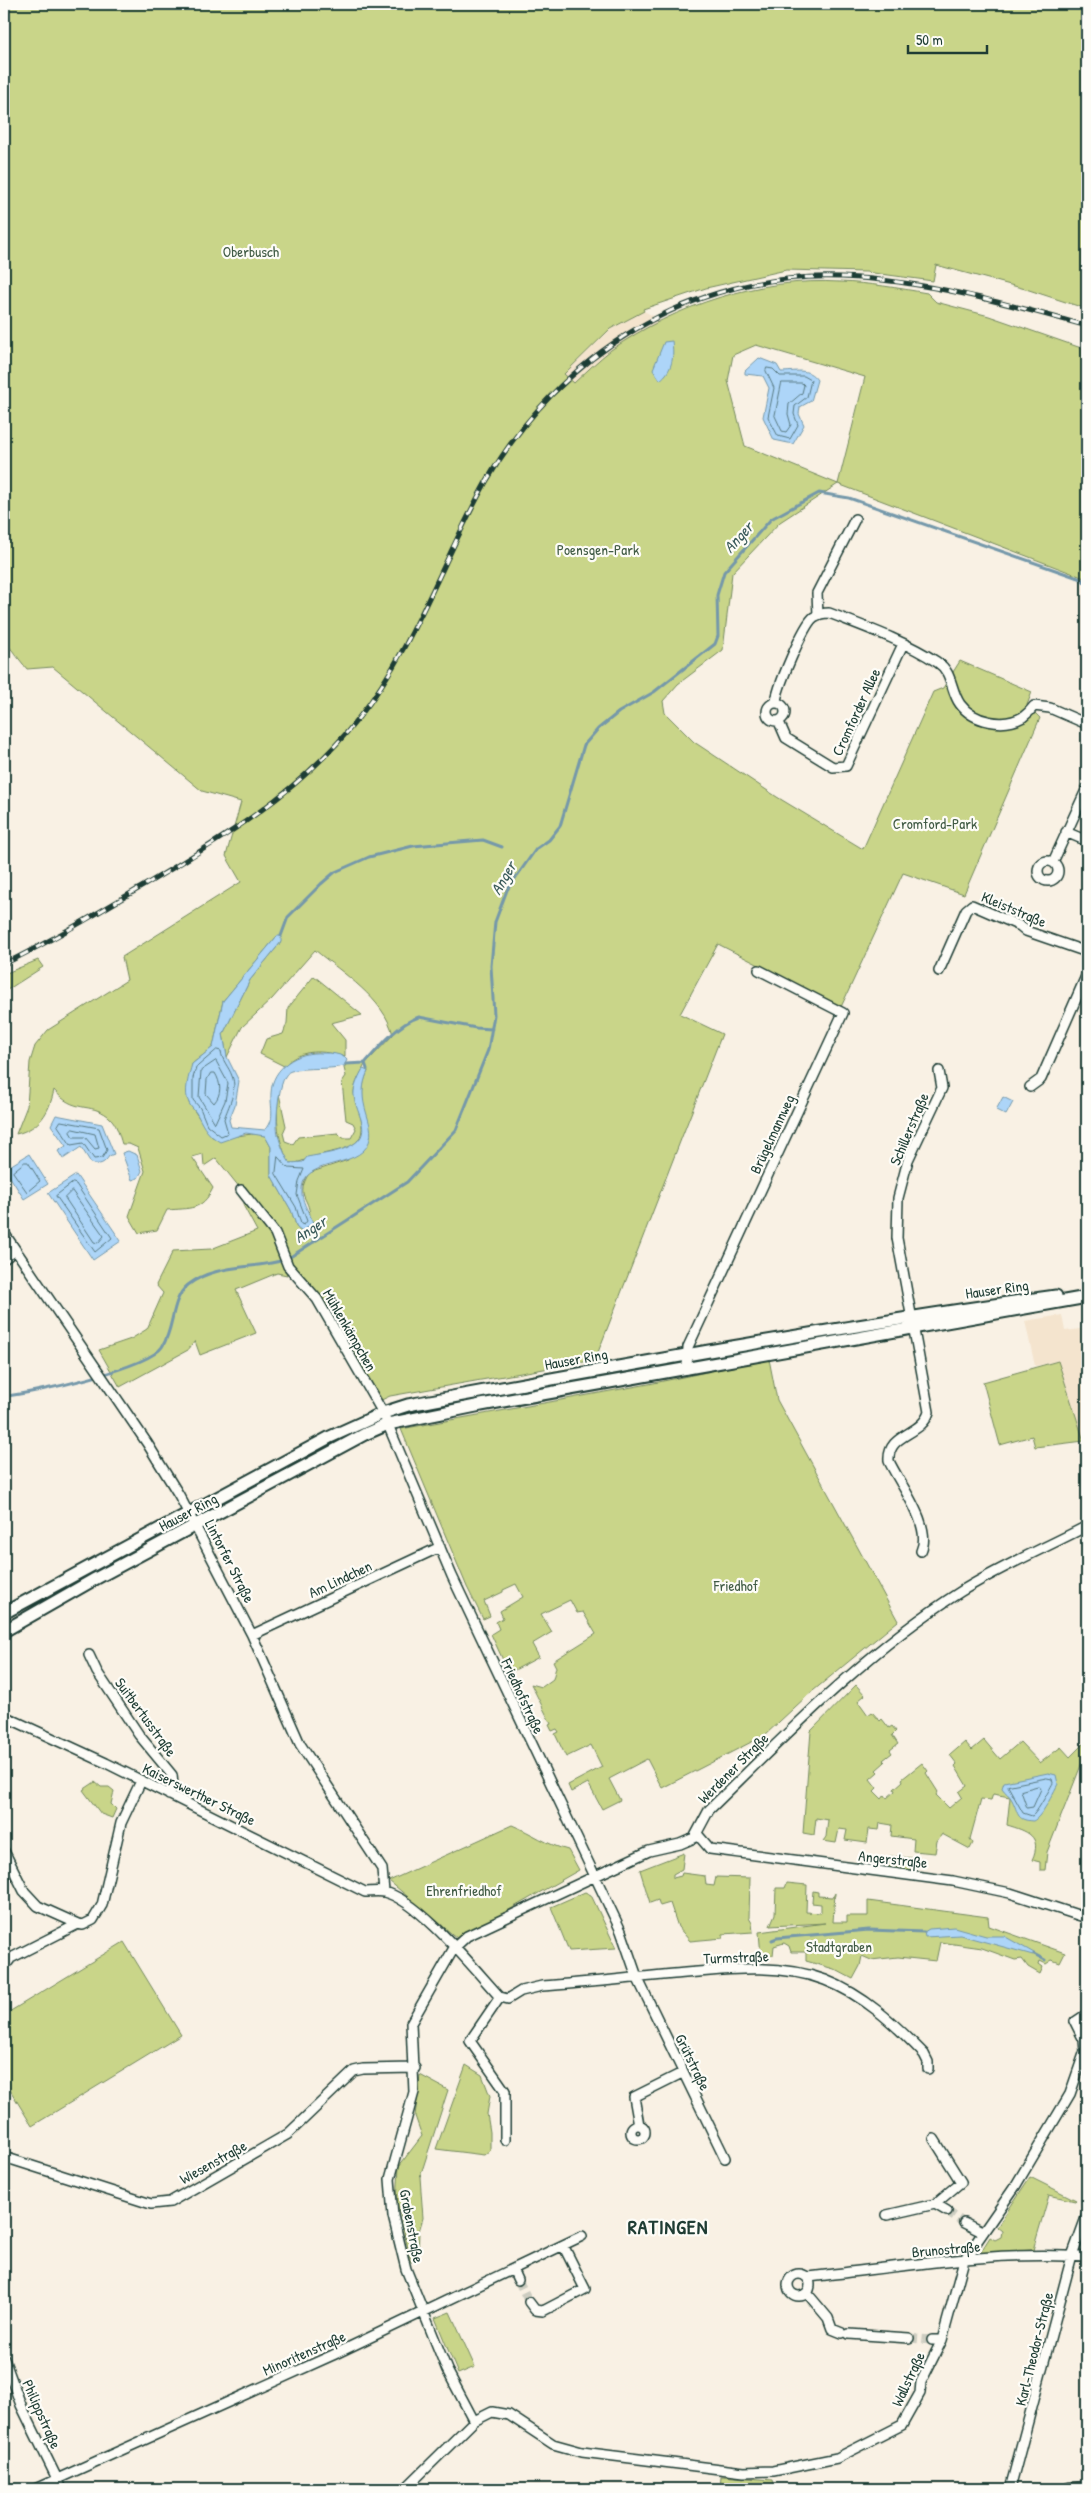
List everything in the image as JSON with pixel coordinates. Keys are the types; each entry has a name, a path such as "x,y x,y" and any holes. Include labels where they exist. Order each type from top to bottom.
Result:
{"main road":[{"name":"Hauser Ring","path":"4,1613 330,1437 383,1412 408,1405 688,1354 911,1316 1087,1291"},
{"name":"Hauser Ring","path":"4,1631 31,1614 196,1525 388,1424 1087,1297"},
{"path":"1069,2489 1087,2488"}],"street":[{"path":"854,519 816,593 818,615 829,613 903,644 939,663 948,670 952,690 961,706 978,719 993,722 1011,721 1023,716 1034,706 1050,708 1087,724"},
{"name":"Cromforder Allee","path":"818,615 810,622 783,675 776,694 776,703 769,706 767,716 773,721 779,722 786,738 838,769 846,766 903,644"},
{"path":"1053,862 1087,788"},
{"path":"1066,832 1087,841"},
{"name":"Kleiststraße","path":"939,971 966,910 972,906 1020,926 1026,931 1087,952"},
{"name":"Brügelmannweg","path":"688,1354 688,1347 843,1013 759,970"},
{"path":"1030,1087 1041,1079 1087,974"},
{"name":"Schillerstraße","path":"911,1316 897,1238 898,1198 908,1160 942,1088 939,1071"},
{"name":"Mühlenkämpchen","path":"241,1190 275,1233 288,1266 318,1299 383,1412"},
{"name":"Lintorfer Straße","path":"4,1234 147,1443 190,1513 252,1635 300,1744 382,1869 384,1892"},
{"path":"4,1259 14,1251"},
{"path":"911,1316 915,1329 929,1412 922,1425 894,1442 888,1452 889,1461 923,1526 924,1544 921,1551"},
{"path":"687,1369 688,1354"},
{"path":"383,1412 388,1424"},
{"name":"Friedhofstraße","path":"388,1424 440,1547 524,1732 621,1931 637,1978"},
{"name":"Werdener Straße","path":"698,1835 709,1810 852,1671 910,1626 961,1592 989,1581 1036,1551 1087,1526"},
{"name":"Am Lindchen","path":"252,1635 440,1547"},
{"path":"1028,1564 1036,1551"},
{"name":"Suitbertusstraße","path":"89,1655 97,1672 139,1735 172,1775 173,1785 169,1795"},
{"name":"Kaiserswerther Straße","path":"4,1716 141,1781 364,1892 384,1892"},
{"path":"4,1851 24,1891 38,1906 84,1925 93,1920 102,1905 121,1823 141,1781"},
{"path":"454,1948 468,1936 649,1851 685,1843 698,1835"},
{"name":"Angerstraße","path":"698,1835 710,1849 832,1867 937,1878 1010,1893 1087,1918"},
{"path":"384,1892 408,1905 436,1929 504,1998 470,2041 505,2091 505,2140"},
{"path":"4,1967 11,1958 78,1924"},
{"name":"Grabenstraße","path":"454,1948 411,2023 415,2068 414,2092 392,2166 390,2195 406,2269 447,2370 474,2420"},
{"name":"Turmstraße","path":"504,1998 521,1991 542,1986 760,1968 790,1971 825,1980 873,2006 924,2054 928,2062 928,2070"},
{"name":"Grütstraße","path":"637,1978 725,2158"},
{"name":"Wallstraße","path":"474,2420 487,2413 501,2412 516,2419 544,2440 582,2452 737,2471 773,2471 837,2458 902,2425 920,2393 921,2382 942,2340 964,2260 1016,2185 1070,2094 1084,2051 1084,2040 1075,2022 1087,2014"},
{"name":"Wiesenstraße","path":"4,2157 151,2204 160,2205 170,2202 288,2134 354,2071 363,2069 415,2068"},
{"path":"639,2125 634,2097 682,2073"},
{"path":"887,2215 935,2204 962,2182 934,2139"},
{"path":"935,2204 946,2211"},
{"name":"Karl-Theodor-Straße","path":"1010,2489 1016,2474 1072,2256 1087,2215"},
{"path":"964,2223 982,2232"},
{"name":"Minoritenstraße","path":"35,2489 334,2355 582,2236"},
{"path":"529,2302 534,2310 543,2311 585,2289 563,2245"},
{"name":"Brunostraße","path":"808,2277 964,2260 1087,2257"},
{"path":"513,2269 518,2280"},
{"path":"795,2274 804,2274 808,2277 810,2288 807,2293 794,2295 788,2288 788,2282 795,2274"},
{"path":"807,2293 828,2318 832,2329 845,2334 910,2338"},
{"path":"932,2340 942,2340"},
{"name":"Philippstraße","path":"4,2359 21,2405 62,2489"},
{"path":"410,2487 474,2420"}],"shaded area":[{"path":"644,311 662,321 610,351 574,383 564,374 611,329"},
{"path":"1062,1315 1065,1331 1087,1328 1087,1441 1084,1441 1058,1361 1035,1366 1025,1321"}],"green space":[{"path":"4,4 1087,4 1087,309 1029,290 936,265 933,281 866,272 786,270 706,288 643,309 644,311 610,329 564,374 574,383 611,350 636,334 691,307 750,289 810,282 862,283 927,293 936,302 989,316 1087,350 1087,579 838,484 780,522 732,573 723,650 678,684 663,701 665,713 694,742 777,797 863,849 933,692 943,688 960,661 1032,692 1027,705 1040,718 964,894 903,873 841,1007 718,944 680,1014 722,1034 595,1360 390,1396 377,1402 317,1299 283,1260 287,1275 277,1273 236,1290 256,1333 200,1355 195,1341 188,1350 120,1387 99,1350 131,1339 147,1329 163,1293 156,1285 173,1251 211,1249 257,1231 243,1205 248,1198 216,1158 204,1166 203,1154 192,1157 213,1188 209,1195 200,1205 167,1210 157,1230 139,1233 129,1216 145,1171 138,1148 129,1144 122,1144 116,1126 108,1116 95,1109 68,1102 54,1090 46,1112 37,1124 16,1134 27,1106 30,1062 35,1046 48,1030 127,980 122,957 241,882 226,856 241,802 202,791 53,667 27,669 4,640","holes":["756,345 865,377 838,484 745,446 728,381 733,355","277,936 281,942 250,980 223,1034 227,1057 242,1027 272,999 315,950 372,998 388,1022 393,1035 366,1063 346,1064 344,1068 346,1076 342,1082 346,1120 353,1123 356,1129 351,1138 343,1138 338,1133 298,1137 293,1144 285,1141 283,1133 286,1126 279,1094 277,1112 282,1147 289,1163 297,1162 343,1149 356,1142 362,1129 354,1089 365,1064 368,1071 363,1086 363,1093 369,1128 348,1160 309,1173 303,1187 303,1192 309,1209 310,1221 308,1228 302,1232 297,1228 291,1210 271,1175 271,1147 265,1136 252,1134 226,1138 212,1137 189,1103 192,1064 213,1047 223,1001"]},
{"path":"38,960 43,967 4,992 4,974"},
{"path":"314,976 362,1015 331,1023 345,1040 345,1057 321,1052 305,1053 284,1066 260,1054 266,1039 283,1034 287,1023 288,1008"},
{"name":"Friedhof","path":"769,1359 777,1400 898,1621 808,1695 765,1735 662,1788 647,1759 609,1779 620,1800 602,1809 588,1783 571,1792 568,1785 602,1767 591,1745 566,1757 555,1734 559,1732 557,1729 552,1731 549,1725 551,1724 531,1684 542,1687 553,1679 556,1667 553,1661 596,1634 583,1612 577,1613 570,1600 541,1614 552,1632 532,1644 539,1657 509,1673 491,1634 499,1629 496,1622 503,1618 500,1611 523,1597 516,1584 503,1590 503,1592 484,1601 490,1616 483,1619 467,1587 401,1429 649,1384"},
{"path":"1058,1361 1084,1441 1035,1447 1032,1436 1000,1445 983,1382"},
{"path":"856,1685 865,1695 858,1701 868,1715 872,1712 880,1721 882,1719 889,1728 892,1726 896,1731 892,1735 898,1744 890,1750 892,1753 883,1760 885,1762 870,1779 877,1788 874,1791 882,1799 885,1795 887,1798 895,1791 894,1789 903,1781 902,1779 922,1763 938,1792 936,1795 949,1808 962,1797 959,1792 967,1786 955,1766 957,1764 950,1755 965,1742 972,1750 984,1740 1000,1759 1020,1742 1040,1763 1061,1747 1070,1757 1087,1740 1087,1750 1047,1852 1045,1870 1040,1870 1040,1862 1032,1860 1036,1845 1031,1836 1027,1832 1007,1825 1010,1797 993,1794 991,1800 981,1799 970,1839 973,1843 970,1849 942,1834 937,1841 935,1853 913,1851 914,1839 891,1836 892,1825 880,1823 879,1830 869,1829 867,1843 845,1840 847,1830 839,1829 836,1843 823,1841 826,1837 828,1820 816,1818 814,1835 803,1833 811,1731"},
{"path":"95,1782 101,1787 109,1787 114,1791 111,1804 116,1809 112,1818 101,1814 83,1790"},
{"name":"Ehrenfriedhof","path":"512,1825 553,1845 568,1850 579,1870 458,1939 389,1881"},
{"path":"684,1853 682,1869 673,1874 673,1878 681,1876 682,1873 705,1876 706,1885 714,1886 716,1877 750,1878 749,1918 752,1923 753,1932 723,1934 723,1938 690,1941 678,1927 670,1903 660,1906 658,1900 650,1903 640,1870"},
{"path":"890,1856 912,1858 910,1870 888,1868"},
{"name":"Stadtgraben","path":"787,1883 807,1885 806,1912 821,1913 821,1904 812,1903 813,1891 818,1892 818,1896 833,1897 835,1893 833,1922 847,1922 847,1916 868,1916 868,1901 988,1917 989,1926 1065,1953 1060,1963 1052,1960 1046,1964 1040,1961 1039,1964 1043,1967 1040,1974 1028,1967 1022,1959 1015,1960 982,1948 940,1942 936,1961 898,1957 871,1960 862,1956 860,1966 853,1979 834,1969 806,1961 806,1952 791,1952 789,1946 784,1943 774,1946 773,1955 761,1956 759,1932 825,1923 770,1926 775,1914 776,1888 785,1888"},
{"path":"585,1892 591,1895 616,1948 569,1951 551,1907"},
{"path":"124,1942 181,2035 32,2126 4,2080 4,2015"},
{"path":"466,2065 482,2075 490,2096 487,2114 490,2150 484,2155 436,2149"},
{"path":"420,2075 448,2090 420,2177 423,2218 419,2231 418,2260 411,2262 397,2202 399,2166 422,2136 415,2116"},
{"path":"1030,2177 1076,2200 1049,2195 1033,2250 980,2253 990,2237 995,2240 1001,2237 1002,2231 997,2227"},
{"path":"450,2312 475,2367 458,2374 435,2318"},
{"path":"721,2476 773,2480 775,2489 720,2489"}],"water":[{"path":"672,341 672,362 668,372 660,380 653,369 664,342"},
{"path":"759,358 777,365 781,372 796,371 810,373 817,380 811,401 800,407 799,414 804,425 793,444 774,440 763,417 769,388 763,376 745,374 745,371"},
{"path":"277,936 281,936 281,942 250,980 223,1034 227,1057 239,1081 235,1105 229,1120 231,1127 265,1130 271,1118 272,1084 281,1068 288,1062 304,1055 313,1053 336,1054 347,1060 344,1066 297,1070 287,1074 278,1100 277,1129 290,1163 303,1162 307,1157 347,1148 359,1140 362,1134 363,1127 354,1098 354,1091 363,1069 368,1071 363,1093 371,1134 369,1142 363,1151 354,1157 319,1168 309,1174 303,1182 302,1194 313,1223 302,1232 297,1228 291,1210 271,1175 271,1147 265,1136 246,1133 220,1142 212,1137 204,1128 187,1099 187,1084 192,1064 213,1047 223,1001"},
{"path":"1003,1097 1013,1102 1006,1115 996,1110"},
{"path":"56,1115 102,1124 114,1154 102,1163 94,1164 91,1163 81,1147 63,1159 58,1151 66,1146 51,1125"},
{"path":"128,1151 137,1155 142,1171 138,1178 132,1180 122,1153"},
{"path":"29,1154 48,1184 24,1199 5,1169"},
{"path":"76,1175 121,1241 93,1260 48,1193"},
{"path":"1048,1773 1056,1775 1058,1784 1050,1799 1036,1819 1033,1821 1023,1819 1018,1815 1011,1798 1002,1788 1004,1782"},
{"path":"954,1927 986,1936 1004,1936 1034,1953 1033,1955 960,1935 925,1937 924,1932 929,1929"}],"waterway":[{"name":"Anger","path":"4,1396 88,1379 135,1363 152,1355 162,1347 169,1331 178,1298 188,1285 211,1273 287,1259 407,1182 456,1130 488,1050 494,1015 491,966 495,922 507,890 536,849 549,840 560,826 584,745 598,729 619,712 654,692 715,644 718,636 717,595 724,572 771,519 819,493 849,498 1081,579 1087,584"},
{"path":"281,936 288,917 321,884 335,872 369,857 413,846 483,840 502,847"},
{"path":"346,1064 365,1063 404,1024 419,1017 476,1028 492,1029"},
{"path":"365,1063 367,1069"},
{"path":"308,1228 314,1242"},
{"path":"772,1940 869,1930 924,1932"},
{"name":"Stadtgraben","path":"1034,1954 1045,1960"}],"tunnel":[{"path":"947,2211 964,2223"},
{"path":"518,2280 529,2302"},
{"path":"909,2338 932,2340"}],"railway":[{"path":"4,964 88,918 227,834 283,794 334,747 357,720 395,664 470,512 486,482 516,436 551,395 591,359 635,329 683,305 734,288 787,279 842,277 904,283 966,294 1087,326"}],"district":[{"name":"RATINGEN","path":"668,2226"}],"park label":[{"name":"Oberbusch","path":"251,251"},
{"name":"Poensgen-Park","path":"598,549"},
{"name":"Cromford-Park","path":"935,823"}]}
